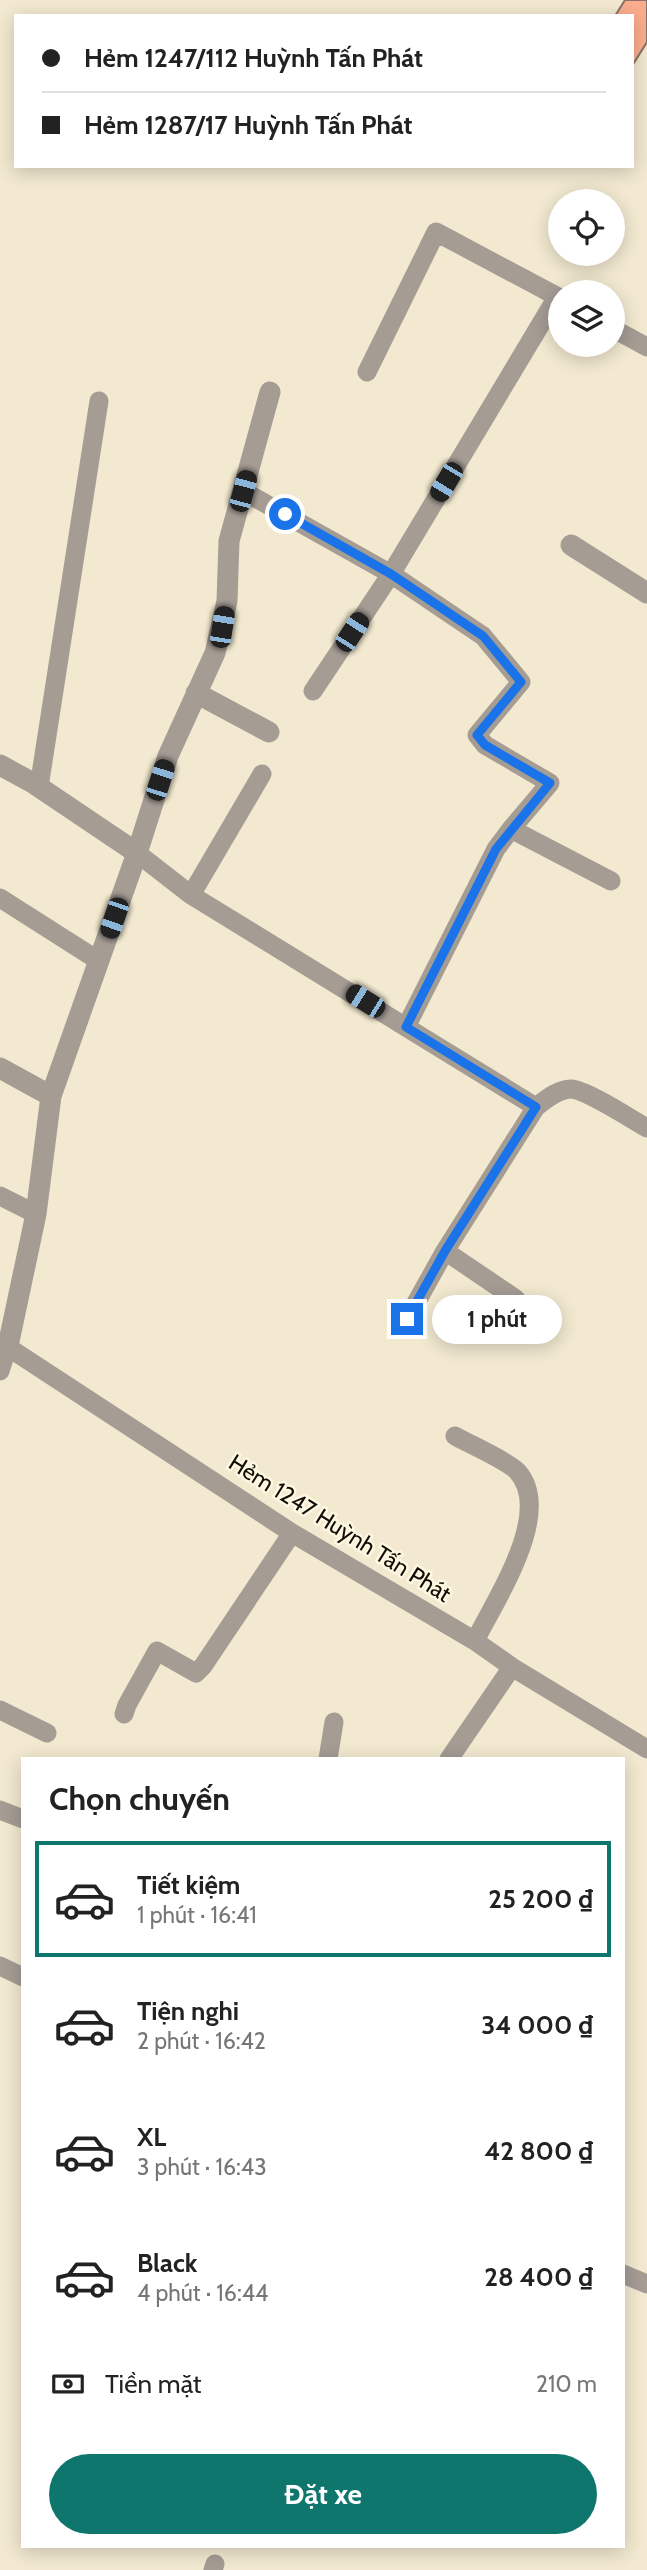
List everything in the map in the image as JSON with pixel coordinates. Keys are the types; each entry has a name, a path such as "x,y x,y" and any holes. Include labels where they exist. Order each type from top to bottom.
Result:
{"street":[{"path":"4,1344 36,1214 51,1096 137,853 168,756 215,653 228,589 229,541 270,391"},
{"path":"570,545 647,593"},
{"path":"196,693 269,732"},
{"path":"0,765 39,787 137,853"},
{"path":"0,1068 51,1096"}],"lane":[{"path":"366,372 436,232 548,292"},
{"path":"313,691 391,574 548,316"},
{"path":"625,335 647,347"},
{"path":"39,787 99,401"},
{"path":"243,491 391,574 483,636 521,682 477,735 485,745 550,783 496,849 406,1027"},
{"path":"191,895 262,774"},
{"path":"511,829 611,881"},
{"path":"137,853 191,895 536,1107"},
{"path":"0,898 99,961"},
{"path":"407,1319 445,1251 536,1107 552,1095 569,1089 584,1094 647,1128"},
{"path":"0,1196 36,1214"},
{"path":"445,1251 516,1298"},
{"path":"0,1371 4,1344"},
{"name":"Hẻm 1247 Huỳnh Tấn Phát","path":"4,1344 292,1533 475,1641 512,1667 647,1749"},
{"path":"455,1436 515,1469 528,1486 530,1511 526,1534 517,1558 475,1641"},
{"path":"124,1714 157,1651 196,1673 203,1666 292,1533"},
{"path":"450,1757 512,1667"},
{"path":"0,1710 47,1733"},
{"path":"328,1757 334,1722"},
{"path":"0,1810 21,1818"},
{"path":"0,1966 21,1977"},
{"path":"625,2275 647,2284"}],"building":[{"path":"625,0 647,0 647,42 634,63 634,14 616,14"}],"route":[{"path":"285,514 391,574 483,636 521,682 477,735 485,745 550,783 496,849 406,1027 536,1107 445,1251 407,1319"}]}
